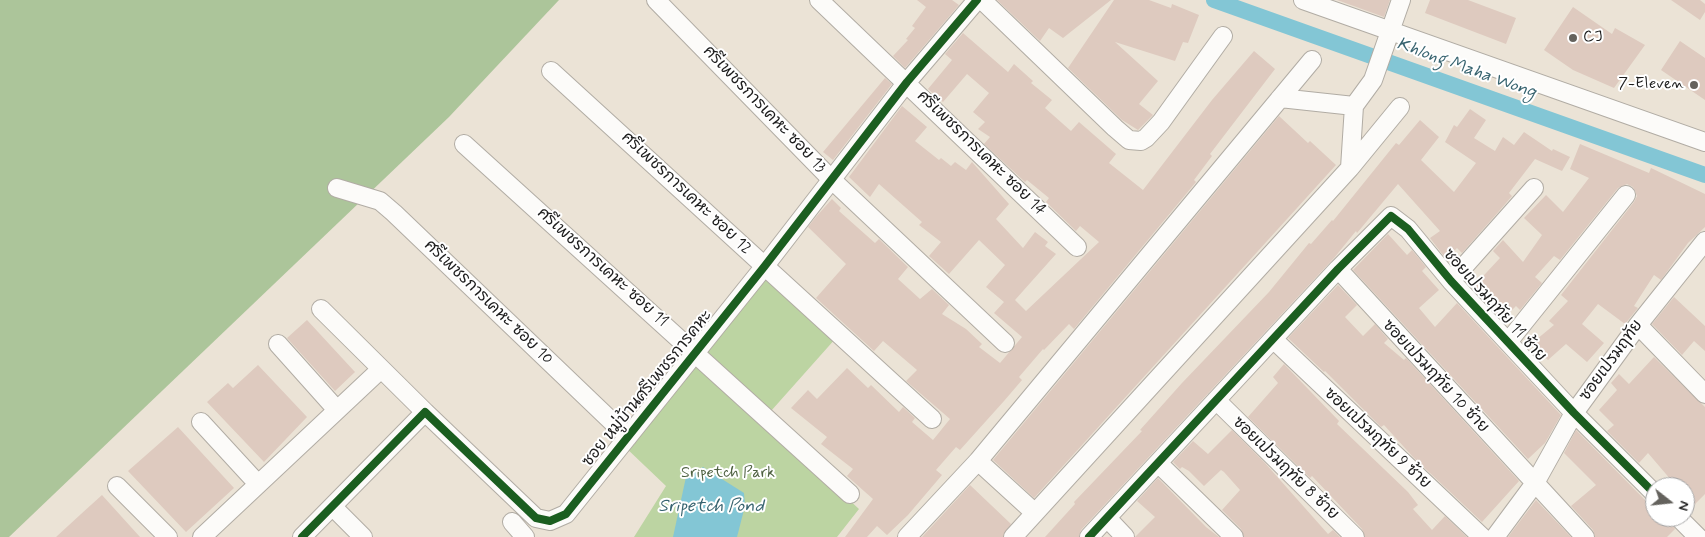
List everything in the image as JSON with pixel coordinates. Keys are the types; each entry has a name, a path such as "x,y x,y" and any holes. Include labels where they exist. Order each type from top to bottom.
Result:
{"street":[{"name":"ศรีเพชรการเคหะ ซอย 13","path":"656,0 832,179 1005,343"},
{"name":"ศรีเพชรการเคหะ ซอย 14","path":"820,0 1077,247"},
{"name":"ซอย หมู่บ้านศรีเพชรการคหะ","path":"321,309 536,518 550,521 566,514 764,267 907,82 977,0"},
{"path":"982,0 1115,128 1130,140 1146,138 1161,122 1223,36"},
{"path":"1303,0 1387,36 1705,142"},
{"path":"1350,168 1354,106 1373,80 1401,0"},
{"path":"907,537 978,461 1312,60"},
{"name":"ศรีเพชรการเคหะ ซอย 12","path":"551,71 932,419"},
{"path":"1280,98 1354,106"},
{"path":"1013,537 1350,168 1400,107"},
{"name":"ศรีเพชรการเคหะ ซอย 11","path":"464,144 850,494"},
{"name":"ศรีเพชรการเคหะ ซอย 10","path":"336,188 380,201 628,437"},
{"path":"1451,281 1534,188"},
{"path":"1508,342 1626,194"},
{"name":"ซอยเปรมฤทัย 11 ซ้าย","path":"1338,269 1386,218 1394,218 1408,230 1451,281 1574,413 1645,484"},
{"name":"ซอยเปรมฤทัย","path":"1495,537 1535,483 1574,413 1638,325 1703,249"},
{"path":"1089,537 1338,269"},
{"name":"ซอยเปรมฤทัย 10 ซ้าย","path":"1338,269 1585,537"},
{"path":"1638,325 1705,394"},
{"name":"ซอยเปรมฤทัย 9 ซ้าย","path":"1273,339 1482,537"},
{"path":"278,344 337,410"},
{"path":"202,537 381,369"},
{"name":"ซอยเปรมฤทัย 8 ซ้าย","path":"1216,400 1355,537"},
{"path":"302,537 425,412"},
{"path":"201,422 258,484"},
{"path":"978,461 1035,513"},
{"path":"1158,463 1234,537"},
{"path":"117,486 168,537"},
{"path":"333,507 363,537"},
{"path":"1107,518 1125,537"},
{"path":"512,522 525,537"},
{"path":"1688,527 1698,537"}],"green space":[{"path":"0,0 559,0 449,117 9,537 0,537"},
{"name":"Sripetch Park","path":"762,268 836,338 763,420 859,509 837,537 634,537 666,486 624,446"}],"water":[{"name":"Sripetch Pond","path":"703,467 744,493 745,506 737,537 673,537 686,477"}],"building":[{"path":"917,0 952,0 959,5 905,68 893,56 908,40 906,39 915,28 912,26 926,7"},
{"path":"997,0 1111,0 1063,38 1049,28 1040,41"},
{"path":"1114,0 1149,0 1171,8 1172,4 1199,15 1188,43 1183,42 1175,61 1115,42 1158,81 1139,104 1153,115 1138,130 1122,120 1068,68"},
{"path":"1337,0 1390,0 1384,17"},
{"path":"1430,0 1468,0 1516,18 1506,44 1425,13"},
{"path":"1671,0 1700,0 1705,4 1705,12 1700,20"},
{"path":"1573,7 1612,34 1615,28 1645,45 1614,88 1573,70 1544,50"},
{"path":"963,33 1008,72 1014,64 1033,81 1031,83 1052,100 1045,108 1071,131 1079,122 1116,154 1109,163 1143,190 1212,100 1254,51 1275,69 1210,154 1212,156 1194,180 1196,182 1074,329 1069,324 1043,349 1019,377 1022,380 1004,401 960,450 956,447 936,470 942,475 908,515 887,535 877,526 867,537 845,537 873,499 847,476 853,469 821,444 827,437 791,408 808,390 817,399 847,368 868,388 871,385 899,412 903,407 915,418 912,422 933,440 950,419 906,381 917,370 883,341 874,351 816,298 846,264 808,227 815,218 832,199 841,208 839,211 875,243 879,239 908,267 898,279 920,299 932,289 949,305 942,314 966,329 982,344 979,347 1000,363 1022,337 994,313 1004,302 986,287 1005,265 979,240 949,274 929,256 941,242 919,225 922,222 879,184 870,197 849,177 902,106 927,127 915,141 939,160 941,158 951,166 955,162 966,170 972,162 1009,204 996,219 1023,248 1035,232 1048,242 1045,246 1056,254 1015,300 1026,311 1099,242 1080,226 1076,231 1046,202 1049,198 1027,180 1025,182 984,144 990,137 978,129 985,122 973,112 989,93 967,74 943,102 928,89 952,60 945,54"},
{"name":"7-Eleven","path":"1680,41 1705,58 1705,100 1661,70"},
{"path":"885,78 892,84 833,160 823,152"},
{"path":"1470,109 1486,120 1474,138 1495,151 1503,137 1514,145 1524,132 1552,151 1553,149 1570,157 1562,171 1535,159 1509,193 1512,196 1462,253 1457,248 1446,259 1430,238 1440,231 1398,184 1357,233 1356,231 1334,258 1081,530 1079,537 1045,537 1075,504 1074,502 1142,431 1140,430 1182,383 1269,292 1309,243 1311,244 1333,221 1396,143 1399,145 1420,120 1439,137 1421,160 1454,192 1476,163 1445,142 1454,125 1457,127"},
{"path":"1279,116 1308,143 1310,141 1336,165 1034,498 993,460"},
{"path":"1580,144 1649,173 1651,168 1705,194 1705,227 1688,243 1661,280 1654,275 1634,306 1638,308 1625,324 1598,304 1582,324 1604,343 1587,362 1566,344 1548,360 1531,344 1554,325 1549,321 1568,301 1561,295 1634,202 1637,196 1633,187 1627,184 1618,188 1560,260 1554,256 1535,277 1542,283 1520,310 1516,306 1502,320 1472,288 1500,258 1493,251 1503,240 1523,262 1542,235 1524,218 1546,195 1563,212 1589,178 1570,169"},
{"path":"1388,234 1407,255 1412,250 1426,267 1422,271 1439,290 1419,308 1435,327 1457,303 1561,415 1545,443 1528,459 1353,270"},
{"path":"1338,285 1357,305 1345,317 1363,336 1375,324 1388,339 1384,343 1404,360 1406,358 1519,481 1482,522 1413,457 1384,425 1381,427 1325,371 1288,338"},
{"path":"1674,297 1705,326 1705,351 1694,341 1682,355 1652,324"},
{"path":"307,320 355,372 335,391 287,338"},
{"path":"1654,357 1705,407 1705,494 1695,504 1695,477 1668,477 1648,453 1639,463 1607,431 1614,425 1599,410 1617,390 1611,383 1619,374 1629,384"},
{"path":"1284,364 1339,421 1337,424 1408,492 1418,505 1413,509 1432,530 1445,516 1467,537 1365,537 1362,529 1312,476 1310,478 1248,417 1278,383 1273,377"},
{"path":"258,365 307,417 264,462 207,402 228,383 233,388"},
{"path":"178,427 234,488 186,532 128,471"},
{"path":"1232,430 1265,463 1328,534 1333,530 1340,537 1244,537 1241,529 1222,510 1240,490 1224,472 1221,470 1204,486 1189,471 1182,467 1180,469 1173,462 1193,441 1208,454"},
{"path":"1576,430 1645,500 1645,527 1674,527 1675,529 1667,537 1595,537 1593,530 1571,506 1596,485 1564,453"},
{"path":"1158,478 1206,527 1219,537 1135,537 1155,517 1137,501"},
{"path":"970,485 1011,524 1003,537 922,537"},
{"path":"102,495 140,537 56,537 81,514"},
{"path":"1536,500 1571,537 1508,537"}],"waterway":[{"name":"Khlong Maha Wong","path":"1214,0 1705,175"}],"cycle path":[{"path":"302,537 425,412 536,518 550,521 566,514 764,267 907,82 977,0"},
{"path":"1089,537 1338,269 1391,216 1408,229 1451,281 1574,413 1645,484"}],"place":[{"name":"CJ","path":"1573,38"},
{"name":"7-Eleven","path":"1694,85"}]}
